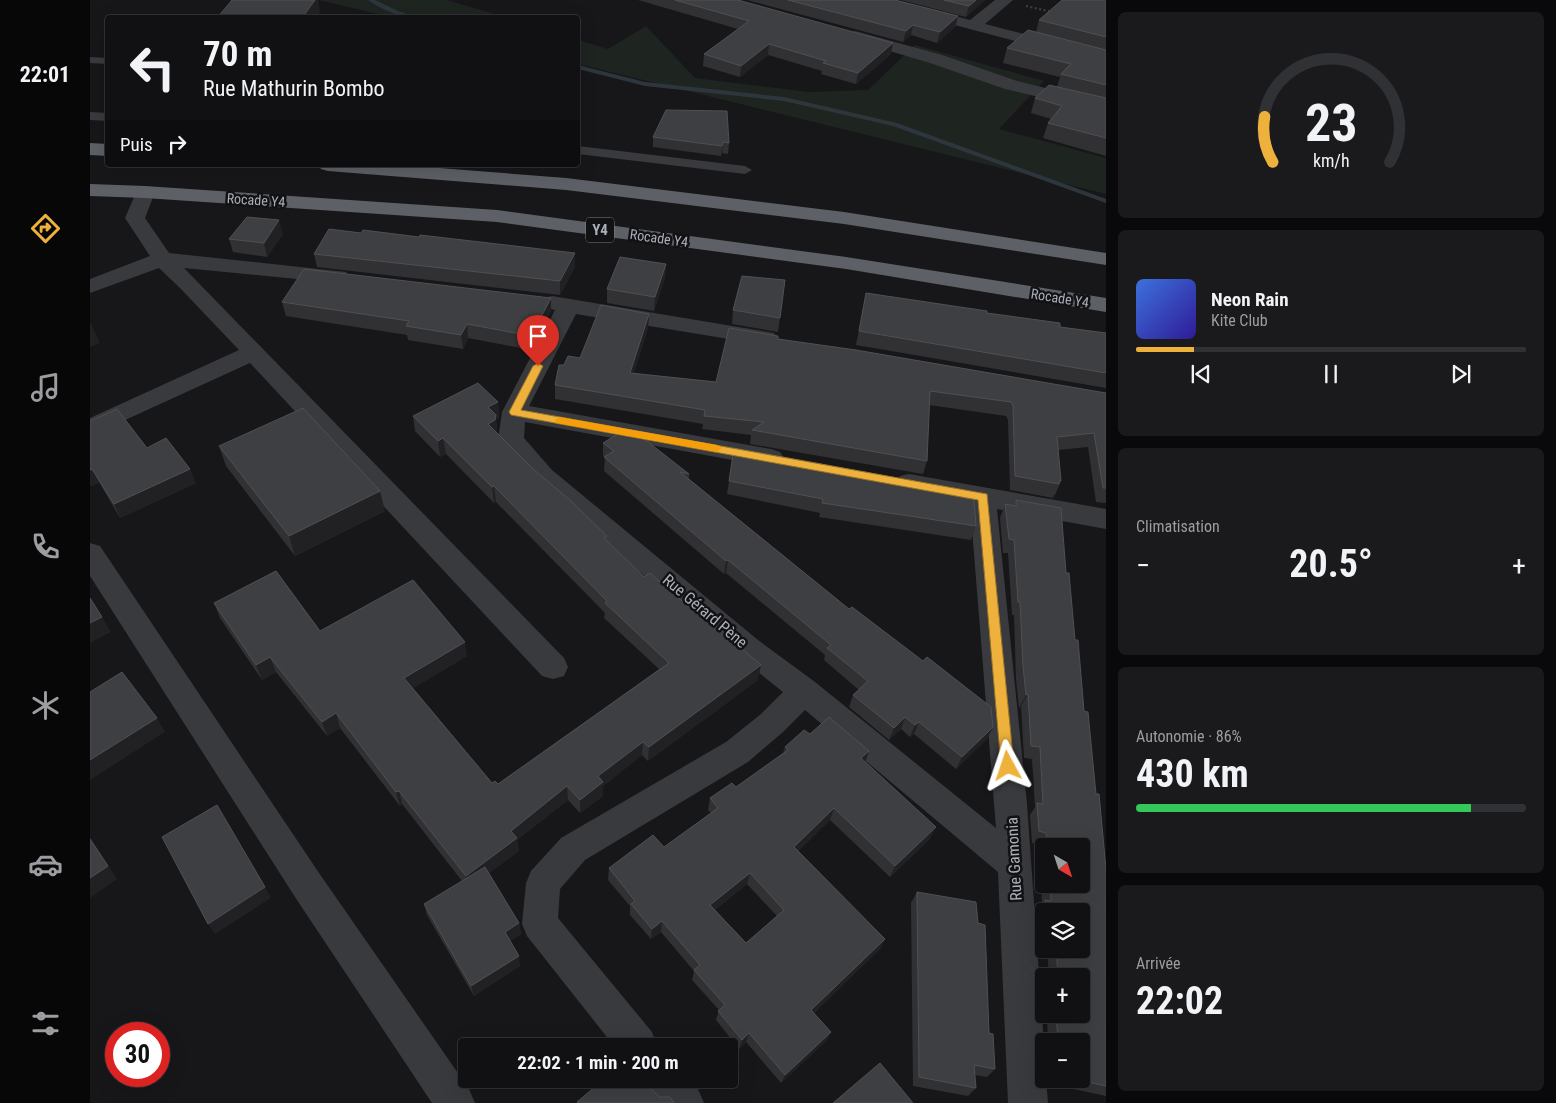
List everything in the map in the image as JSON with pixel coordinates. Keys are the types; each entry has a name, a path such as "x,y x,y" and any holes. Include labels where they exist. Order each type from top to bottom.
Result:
{"highway":[{"path":"90,149 105,150"},
{"path":"351,167 586,187 844,218 1106,259"},
{"name":"Rocade Y4","path":"90,190 145,192 497,216 846,263 1106,305"}],"street":[{"path":"876,0 1106,60"},
{"path":"973,24 1005,0"},
{"path":"838,32 936,59 1011,85 1106,108"},
{"path":"145,192 135,218 162,259 188,283 554,667"},
{"path":"90,286 162,259 360,280"},
{"path":"531,300 788,342"},
{"name":"Rue Gérard Pène","path":"569,305 514,412 511,440 543,476 748,648 804,691 1014,864"},
{"path":"90,428 254,352"},
{"path":"514,412 793,462"},
{"path":"890,480 1106,519"},
{"name":"Rue Gamonia","path":"984,497 1011,804 1028,1103"},
{"path":"90,553 307,885 455,1103"},
{"path":"632,1038 540,924 543,883 573,848 737,752 772,723 804,691"},
{"path":"672,1088 684,1103"}],"lane":[{"path":"90,60 105,61"},
{"path":"90,116 105,117"},
{"path":"580,150 745,170"}],"path":[{"path":"1005,0 1060,14"}],"shaded area":[{"path":"319,0 447,0 497,15 382,15"},
{"path":"646,26 695,78 809,92 868,90 915,45 1044,81 999,129 1106,158 1106,194 580,64 580,41 608,49"}],"building":[{"path":"232,0 315,0 304,15 220,15"},
{"path":"675,0 738,0 893,43 858,73 769,44 741,66 704,54 749,21"},
{"path":"788,0 895,0 958,16 940,32 913,25 906,31"},
{"path":"944,0 976,0 969,6"},
{"path":"1062,0 1106,0 1106,37 1039,20"},
{"path":"1028,30 1106,50 1106,85 1061,74 1071,64 1007,48"},
{"path":"1049,85 1106,98 1106,138 1048,123 1062,106 1035,98"},
{"path":"666,110 727,111 729,143 723,142 722,146 653,137"},
{"path":"247,217 279,220 264,243 229,239"},
{"path":"329,229 361,233 363,230 419,237 420,235 575,253 560,281 314,254"},
{"path":"620,257 666,264 655,297 607,289"},
{"path":"304,269 551,298 531,336 467,324 461,335 406,326 409,321 282,302"},
{"path":"742,276 785,280 780,318 733,310"},
{"path":"866,293 1060,323 1060,327 1106,333 1106,373 859,331"},
{"path":"601,305 649,314 630,373 716,382 729,328 778,336 778,339 856,350 1106,393 1106,488 1103,488 1094,433 1057,437 1061,481 1059,481 1059,484 1015,476 1013,406 1011,402 930,391 927,461 752,430 764,422 704,416 705,410 555,385 559,365 564,365 568,356 580,358"},
{"path":"478,383 498,402 488,407 496,415 495,420 488,424 532,468 571,501 607,536 604,538 644,577 650,573 706,622 709,620 761,665 649,747 643,742 598,776 603,782 580,800 567,786 511,831 517,838 466,876 399,791 396,792 336,713 322,722 270,657 256,665 214,603 276,571 320,631 413,580 465,642 404,678 492,783 495,781 498,784 669,663 605,603 607,601 494,486 492,487 443,438 438,441 413,416"},
{"path":"303,408 380,491 289,536 219,446"},
{"path":"117,409 147,448 166,438 190,469 114,504 92,469 90,470 90,421"},
{"path":"626,429 634,431 689,474 680,472 849,609 852,607 923,661 927,657 991,707 993,727 962,757 919,722 915,725 905,717 894,728 853,695 868,681 827,648 831,645 728,560 726,561 604,457 614,451 603,443"},
{"path":"734,448 946,487 946,491 964,493 964,498 974,499 976,526 822,503 823,499 729,481"},
{"path":"1016,500 1061,508 1066,573 1069,573 1075,640 1078,640 1084,711 1088,712 1096,794 1099,794 1106,869 1106,1086 1090,1082 1090,1033 1057,1033 1057,1023 1090,1023 1090,968 1057,968 1057,958 1090,958 1090,903 1045,903 1045,900 1051,901 1051,893 1090,893 1090,838 1046,838 1046,833 1039,831 1037,803 1043,804 1040,747 1031,746 1014,540 1009,539 1005,504 1016,506"},
{"path":"90,598 102,617 90,623"},
{"path":"122,672 157,718 90,760 90,692"},
{"path":"829,717 869,751 861,758 936,827 895,866 834,808 794,847 885,939 811,1010 831,1032 785,1075 749,1033 742,1040 718,1011 725,1005 694,970 700,965 662,921 652,929 631,904 635,901 609,868 653,835 664,847 718,808 710,798 732,783 736,787 788,750 785,747 804,730 810,734","holes":["750,873 784,910 746,943 710,905"]},
{"path":"217,805 265,887 208,924 162,837"},
{"path":"90,839 108,866 90,878"},
{"path":"485,867 519,923 505,932 519,956 471,986 424,904"},
{"path":"917,892 976,902 978,923 985,925 989,1033 993,1034 995,1069 974,1065 976,1088 919,1077"},
{"path":"880,1063 913,1103 833,1103"},
{"path":"593,1088 651,1088 659,1097 670,1097 674,1103 578,1103"}],"waterway":[{"path":"371,0 406,15"},
{"path":"580,68 645,84 784,99 895,124 1106,201"}],"slow traffic":[{"path":"560,420 717,448"}],"route":[{"path":"538,366 514,412 984,497 1008,766"}]}
